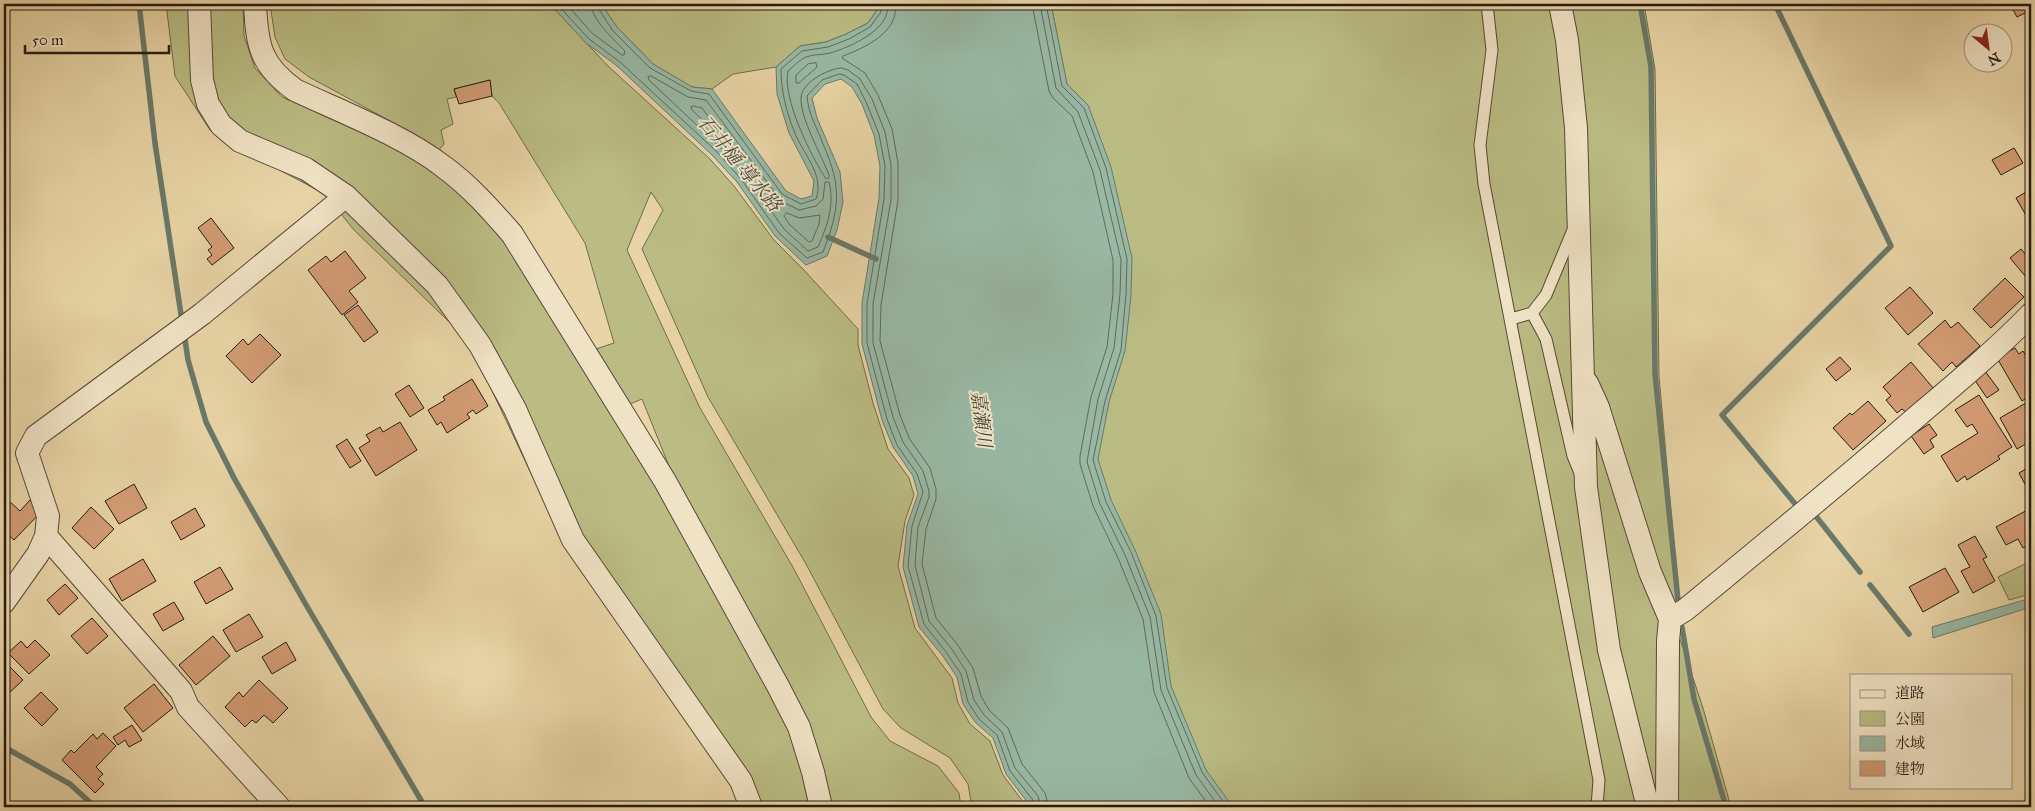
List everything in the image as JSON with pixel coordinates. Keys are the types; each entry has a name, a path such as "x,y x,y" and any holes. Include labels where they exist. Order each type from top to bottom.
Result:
{"street":[{"path":"200,4 202,80 208,104 221,124 240,140 306,169 346,196 437,285 480,344 515,409 573,540 741,781 751,807"},
{"path":"255,4 259,42 267,65 279,79 295,90 404,142 444,166 481,199 512,234 665,481 778,686 799,727 813,772 821,807"},
{"path":"1560,4 1567,40 1576,128 1586,487 1609,650 1648,807"},
{"path":"4,602 38,554 46,536 48,516 27,453 36,436 202,314 346,196"},
{"path":"1670,619 1685,610 1829,492 2012,334 2031,314"},
{"path":"1582,370 1598,406 1650,572 1670,619 1668,641 1667,807"},
{"path":"46,536 181,691 188,707 279,807"}],"lane":[{"path":"1487,4 1492,50 1480,145 1484,184 1599,780 1598,807"},
{"path":"1511,319 1532,313 1546,295 1578,217"},
{"path":"1532,313 1546,338 1573,456 1586,487"}],"green space":[{"path":"166,4 243,4 244,36 255,68 282,97 400,150 440,176 503,235 671,471 642,399 630,404 596,349 614,343 585,243 499,103 492,96 490,80 454,89 456,97 447,99 453,124 441,130 444,144 439,150 418,136 309,77 285,59 275,37 270,4 498,4 500,6 504,4 550,4 608,66 710,159 734,186 774,240 858,329 858,345 873,403 888,449 909,478 914,495 905,521 898,566 915,628 952,678 958,703 970,724 990,741 1003,775 1027,807 972,807 968,784 950,758 901,728 883,709 806,564 708,397 642,249 663,210 651,192 627,250 700,408 794,569 871,717 890,741 938,766 959,793 961,807 741,807 740,793 564,543 468,340 354,230 325,194 230,144 210,130 175,76"},
{"path":"601,4 875,4 877,10 868,23 846,34 826,42 800,46 776,67 733,74 712,89 692,87 653,64 617,27"},
{"path":"1051,4 1644,4 1655,69 1659,376 1679,602 1677,630 1703,708 1731,807 1186,807 1055,504 1067,85"},
{"path":"2031,561 2031,594 2009,600 1998,577"}],"water":[{"path":"550,4 601,4 617,27 653,64 692,87 712,89 786,191 801,199 812,196 814,181 789,133 777,94 776,67 800,46 826,42 868,23 877,10 875,4 1051,4 1067,84 1088,105 1111,167 1132,258 1131,295 1125,351 1109,402 1098,459 1111,500 1135,550 1161,614 1171,686 1206,770 1233,807 1031,807 1006,774 993,738 975,722 963,704 957,677 919,627 903,567 907,525 918,494 913,476 893,447 882,420 862,344 862,303 879,198 880,166 874,135 862,104 852,87 841,79 825,84 812,98 817,118 840,172 843,202 837,230 827,256 806,265 775,236 737,182 712,155 616,65 586,43"},
{"path":"2031,598 2031,607 1933,638 1932,627"}],"building":[{"path":"2010,4 2031,4 2031,10 2017,17"},
{"path":"2031,37 2031,49 2026,39"},
{"path":"490,80 492,96 459,104 454,89"},
{"path":"2014,148 2023,163 2001,175 1992,160"},
{"path":"2031,189 2031,224 2016,198"},
{"path":"211,218 234,248 212,265 207,259 212,255 208,250 212,247 198,228"},
{"path":"2021,249 2031,261 2031,283 2010,258"},
{"path":"345,251 366,278 349,291 358,302 342,315 308,270 326,256 331,262"},
{"path":"2005,278 2024,297 1991,328 1973,309"},
{"path":"1910,287 1933,313 1908,335 1885,308"},
{"path":"358,305 378,332 364,342 344,315"},
{"path":"1945,320 1951,328 1958,322 1980,346 1956,367 1952,362 1943,371 1918,344"},
{"path":"2031,332 2031,353 2025,344 2029,341 2026,335"},
{"path":"260,334 281,355 252,383 226,356 243,339 248,345"},
{"path":"2015,348 2019,354 2023,351 2031,365 2031,395 2022,401 1997,358"},
{"path":"1840,357 1851,369 1836,381 1826,369"},
{"path":"1911,362 1934,389 1907,413 1902,409 1897,413 1886,400 1891,396 1883,387"},
{"path":"1985,371 1999,390 1987,398 1974,379"},
{"path":"472,379 488,406 476,414 473,410 467,414 470,418 447,433 441,422 437,425 428,410 445,400 443,397"},
{"path":"409,385 424,408 410,417 395,394"},
{"path":"1979,395 2012,447 1998,456 2000,459 1967,480 1965,476 1957,482 1941,456 1978,433 1972,424 1967,427 1955,410"},
{"path":"2031,400 2031,441 2017,449 2000,418"},
{"path":"1868,401 1886,421 1853,450 1833,428"},
{"path":"400,422 417,450 376,476 359,448 370,441 366,435 380,427 383,432"},
{"path":"1929,424 1937,435 1930,440 1934,447 1924,454 1911,436"},
{"path":"347,439 361,461 350,468 336,446"},
{"path":"2031,466 2031,488 2028,490 2019,473"},
{"path":"134,484 147,508 119,524 105,501"},
{"path":"8,500 20,511 30,500 42,511 14,540 4,531 4,505"},
{"path":"91,507 114,529 94,549 72,528"},
{"path":"195,508 205,526 181,540 171,522"},
{"path":"2031,508 2031,544 2023,548 2018,539 2006,545 1996,527"},
{"path":"1975,536 1987,557 1983,559 1995,581 1973,593 1961,571 1970,567 1958,545"},
{"path":"143,559 156,581 122,601 109,579"},
{"path":"220,567 233,589 206,604 194,582"},
{"path":"1945,568 1959,592 1923,612 1909,587"},
{"path":"65,584 78,598 59,615 47,600"},
{"path":"174,602 184,619 163,631 153,614"},
{"path":"249,614 263,637 236,652 223,630"},
{"path":"92,618 108,636 87,654 71,636"},
{"path":"213,636 230,656 196,685 179,665"},
{"path":"35,640 50,655 29,674 8,653 21,641 27,648"},
{"path":"286,642 296,660 272,674 262,657"},
{"path":"7,664 23,680 8,694 4,689 4,667"},
{"path":"259,680 288,708 273,723 264,715 256,723 252,720 245,727 225,707 239,692 243,697"},
{"path":"154,684 173,708 143,732 124,708"},
{"path":"41,692 58,709 42,726 24,708"},
{"path":"132,725 142,740 129,747 125,740 118,745 113,737"},
{"path":"103,733 116,746 96,767 103,774 98,779 104,784 95,793 62,760 71,750 74,753 93,734 97,739"}],"waterway":[{"path":"139,4 155,143 182,321"},
{"path":"1640,4 1651,67 1655,374 1678,600"},
{"path":"1775,4 1891,246 1722,415 1796,505"},
{"path":"828,237 876,259"},
{"path":"184,333 188,360 206,422 234,478 425,807"},
{"path":"1815,515 1860,572"},
{"path":"1870,585 1909,634"},
{"path":"1682,627 1694,699 1726,807"},
{"path":"4,747 70,784 95,807"}],"water label":[{"name":"石井樋 導水路","path":"740,163"},
{"name":"嘉瀬川","path":"982,419"}]}
